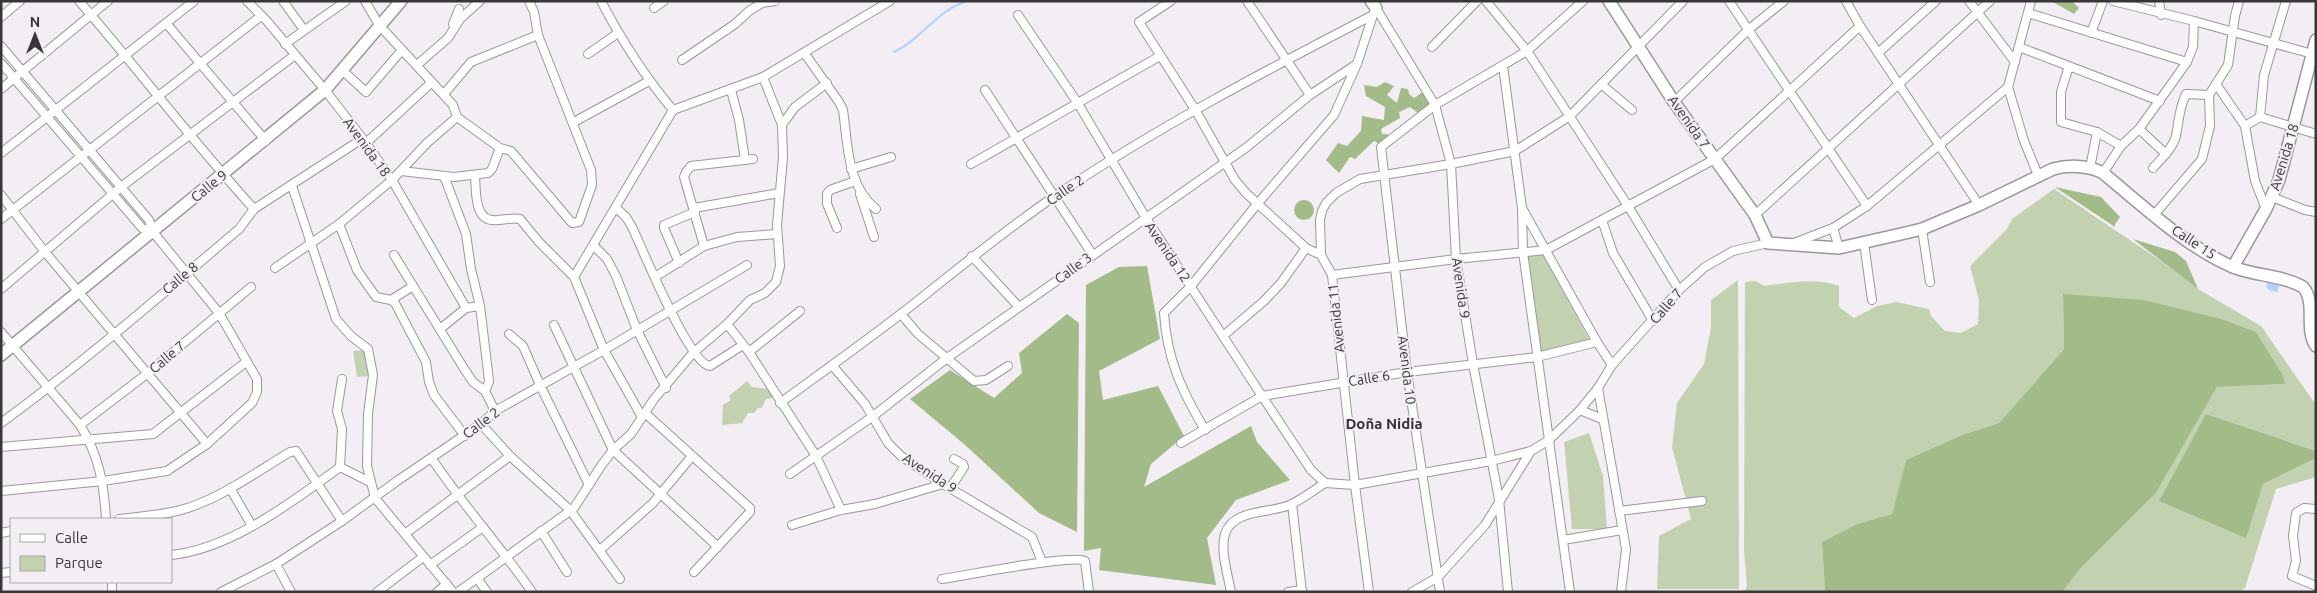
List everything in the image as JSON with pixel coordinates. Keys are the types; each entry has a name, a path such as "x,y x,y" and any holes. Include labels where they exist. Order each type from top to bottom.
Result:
{"main road":[{"name":"Calle 9","path":"1,355 266,141 325,90 401,1"},
{"name":"Avenida 7","path":"1609,1 1674,102 1755,215 1768,243"},
{"name":"Avenida 18","path":"2233,267 2266,209 2279,180 2314,54 2316,40"},
{"name":"Calle 15","path":"2038,175 2059,167 2090,168 2102,173 2154,215 2197,246 2233,267 2303,287 2308,296 2311,337 2316,346"},
{"name":"Calle 7","path":"1768,243 1787,246 1839,248 1864,243 1922,228 1979,205 2038,175"}],"street":[{"path":"1,17 20,1"},
{"path":"78,1 126,55 189,135 254,209"},
{"path":"1,89 108,1"},
{"path":"1,153 194,1"},
{"name":"Avenida 18","path":"247,1 325,90 392,180 466,308"},
{"path":"283,1 304,30"},
{"path":"286,44 346,1"},
{"path":"365,1 380,25 453,105 457,117 500,148 511,151 572,223 579,222 592,185 591,170 574,122 538,35 534,12 529,1"},
{"path":"417,65 448,38 460,20 480,1"},
{"path":"601,1 618,34 649,81 673,110"},
{"path":"654,8 664,1"},
{"path":"682,60 762,3 775,1"},
{"path":"574,277 673,110 732,90 763,77 805,54 837,32 890,1"},
{"path":"1171,1 1139,22 1196,111 1235,180 1306,248 1312,249 1321,255"},
{"path":"1247,1 1310,95"},
{"path":"1432,47 1477,1"},
{"path":"1486,1 1527,51 1628,206 1679,290"},
{"path":"1435,105 1527,51 1583,1"},
{"path":"1321,255 1320,220 1322,211 1326,203 1336,193 1360,179 1515,151 1570,116 1683,1"},
{"path":"1729,1 1867,206"},
{"path":"1674,102 1748,30 1784,1"},
{"path":"1846,1 1860,26 1979,205"},
{"path":"1878,53 1936,1"},
{"path":"1969,1 2015,62"},
{"path":"1755,215 1990,1"},
{"path":"2031,1 2008,87 2024,142 2038,175"},
{"path":"2091,34 2103,1"},
{"path":"2113,1 2275,42 2314,54"},
{"path":"2159,1 2161,14"},
{"path":"2154,215 2202,159 2210,126 2209,95 2228,65 2239,1"},
{"path":"2260,117 2264,76 2286,1"},
{"path":"1205,430 1186,397 1175,372 1164,313 1191,286 1258,203 1334,116 1357,64 1375,6"},
{"name":"Calle 2","path":"780,403 901,314 972,256 1055,196 1110,161 1286,60 1375,6"},
{"name":"Avenida 9","path":"1375,6 1435,105 1451,164 1456,258 1473,364 1499,499 1508,592"},
{"path":"448,38 459,9"},
{"path":"2028,13 2091,34 2187,62"},
{"name":"Avenida 12","path":"1018,15 1077,102 1110,161 1262,396 1311,470 1325,483"},
{"path":"1,219 262,16"},
{"path":"2102,173 2121,146 2139,129 2187,62 2193,48 2194,21"},
{"path":"166,23 266,141"},
{"path":"1332,275 1456,258 1546,250 1715,159 1860,26"},
{"path":"588,54 618,34"},
{"path":"444,94 471,62 538,35"},
{"path":"1,46 149,220 153,232 219,314 257,378 257,392 252,403 207,444 167,471 103,481 1,491"},
{"path":"2019,47 2160,101"},
{"path":"342,70 366,92 402,50"},
{"path":"805,54 827,83 843,110 851,169 874,237"},
{"path":"1,289 121,187 294,55"},
{"path":"971,164 1160,56"},
{"path":"1,63 142,228 153,232"},
{"name":"Calle 3","path":"790,474 872,417 947,358 1092,254 1247,147 1310,95 1357,64"},
{"path":"1503,66 1522,208 1523,252 1570,592"},
{"path":"2069,66 2061,92 2061,122 2097,132 2121,146"},
{"path":"458,592 570,510 590,485 613,450 631,434 654,399 666,388 693,353 727,324 746,303 765,293 776,282 780,266 777,234 783,157 782,125 763,77"},
{"path":"574,122 649,81"},
{"name":"Calle 8","path":"1,424 49,388 186,274 239,228 254,209 364,141 431,83"},
{"path":"782,125 795,107 827,83"},
{"path":"1601,84 1632,110"},
{"path":"2216,84 2245,126 2255,181 2266,209"},
{"path":"1787,246 1832,228 1867,206 2008,87"},
{"path":"704,246 684,177 691,166 749,159 732,90"},
{"path":"985,90 1092,254"},
{"path":"2153,168 2166,154 2176,137 2180,105 2186,94 2209,95"},
{"name":"Avenida 10","path":"1435,105 1382,147 1407,372 1440,592"},
{"path":"275,268 339,224 392,180 427,143 457,117"},
{"path":"2245,126 2260,117 2316,134"},
{"path":"2139,129 2166,154"},
{"path":"2090,168 2097,132"},
{"path":"401,171 444,176 488,173 492,169 500,148"},
{"path":"851,169 891,157"},
{"path":"475,175 479,211 483,217 490,221 520,219 539,242 574,277 604,350 644,415 750,508 750,512 694,572"},
{"path":"444,176 466,234 471,269 480,306 489,382 486,391"},
{"path":"857,184 876,209"},
{"path":"837,228 827,204 826,194 830,190 857,184"},
{"path":"292,186 336,319 351,336 368,349 373,375 368,422 367,466 375,498 406,533 423,557 453,592"},
{"path":"679,263 664,228 666,222 694,210 779,194"},
{"path":"1,195 45,252 207,444"},
{"path":"2272,197 2305,210 2316,212"},
{"path":"616,208 626,217 632,227 671,311 693,353 705,365 710,366 743,345"},
{"path":"1522,208 1597,342 1612,364"},
{"path":"1602,220 1613,253 1653,321"},
{"path":"339,224 357,270 376,297 391,300 395,303 426,362 429,382 434,395 465,436"},
{"path":"1832,228 1839,248"},
{"path":"1922,228 1930,282"},
{"path":"655,277 704,246 737,237 777,234"},
{"name":"Calle 7","path":"1325,483 1355,485 1491,461 1531,451 1549,440 1580,410 1598,388 1612,364 1653,321 1679,290 1705,267 1733,251 1768,243"},
{"path":"1864,243 1872,300"},
{"path":"594,246 607,259 637,330 666,388"},
{"path":"1223,336 1281,283 1306,248"},
{"path":"394,254 473,382 486,391 495,411"},
{"name":"Avenida 11","path":"1321,255 1332,275 1355,485 1370,592"},
{"path":"972,256 1019,308"},
{"name":"Calle 2","path":"221,592 276,564 342,521 408,473 465,436 495,411 574,368 747,265"},
{"path":"391,300 413,286"},
{"name":"Calle 7","path":"80,425 148,373 251,287"},
{"path":"440,329 466,308 480,306"},
{"path":"749,352 800,311"},
{"path":"901,314 918,334 974,381 980,382 1008,366"},
{"path":"727,324 749,352 780,403 816,456 841,510"},
{"path":"554,325 613,450 718,547"},
{"path":"1,332 80,425 89,439 103,481 106,518"},
{"path":"510,334 523,346 540,385 590,485"},
{"name":"Calle 6","path":"1181,443 1262,396 1407,372 1537,357 1597,342"},
{"path":"1,447 153,434 246,362"},
{"name":"Avenida 9","path":"832,365 865,404 888,443 901,456 1032,537 1042,562"},
{"path":"340,467 342,429 337,411 342,379"},
{"path":"1598,388 1626,549 1621,592"},
{"path":"1580,410 1602,419"},
{"path":"481,424 510,456 570,510 620,579"},
{"path":"126,518 177,511 230,488 290,452 296,451 300,454 342,521"},
{"path":"1412,592 1438,577 1485,525 1493,514 1499,499 1531,451"},
{"path":"406,533 510,456"},
{"path":"600,550 624,531 660,494 692,456"},
{"path":"432,459 457,495 483,526 532,592"},
{"path":"792,526 841,510 875,504 947,485 964,467 963,464 954,459"},
{"path":"340,467 370,482"},
{"path":"172,555 192,553 252,526 340,467"},
{"path":"1231,592 1224,552 1225,534 1233,521 1242,516 1292,504 1325,483"},
{"path":"230,488 252,526"},
{"path":"1619,512 1702,501"},
{"path":"1288,592 1302,591 1292,504"},
{"path":"2312,508 2301,509 2296,514 2293,536 2296,561 2292,576 2316,586"},
{"path":"430,565 483,526"},
{"path":"1563,540 1622,530"},
{"path":"541,532 567,572"},
{"path":"377,592 423,557"},
{"path":"942,579 1042,562 1079,559 1086,561 1088,592"},
{"path":"276,564 291,592"},
{"path":"477,578 487,592"},
{"path":"438,592 447,584"}],"green space":[{"path":"2072,1 2079,8 2074,14 2053,2"},
{"path":"1385,82 1394,86 1387,95 1397,103 1401,88 1408,89 1409,94 1414,98 1423,92 1431,105 1418,113 1410,107 1399,112 1400,118 1381,129 1382,134 1387,134 1390,137 1381,145 1374,141 1355,159 1350,157 1339,173 1326,160 1338,143 1347,146 1361,131 1362,116 1384,120 1385,107 1366,96 1364,85 1377,87"},
{"path":"2055,187 2101,197 2120,217 2115,227"},
{"path":"2054,189 2164,263 2198,289 2261,326 2316,405 2316,451 2206,414 2263,484 2316,458 2316,477 2276,489 2245,588 2239,592 2062,592 2081,568 2156,493 2217,387 2285,384 2283,375 2256,332 2225,320 2063,295 2064,349 1999,423 1962,435 1906,460 1892,514 1857,524 1822,542 1825,592 1744,592 1747,587 1744,550 1745,282 1756,281 1764,286 1811,281 1830,283 1839,286 1839,307 1854,318 1877,306 1897,302 1929,309 1931,316 1945,331 1961,333 1978,324 1979,300 1970,266 2007,229 2012,219"},
{"path":"1304,200 1311,203 1314,210 1311,217 1304,220 1297,217 1294,210 1297,203"},
{"path":"2133,239 2175,252 2186,261 2198,289"},
{"path":"1542,253 1590,341 1539,355 1525,254"},
{"path":"1147,266 1160,339 1099,371 1103,400 1158,386 1184,436 1151,464 1144,487 1251,426 1257,442 1290,480 1236,500 1207,538 1216,585 1099,570 1101,548 1084,551 1086,285 1119,267"},
{"path":"1738,280 1739,589 1657,589 1659,536 1691,519 1672,447 1677,403 1704,364 1711,327 1711,300"},
{"path":"2063,294 2144,300 2225,320 2256,332 2283,375 2285,384 2217,387 2156,493 2081,568 2062,592 1825,592 1822,542 1857,524 1892,514 1906,460 1962,435 1999,423 2064,349"},
{"path":"1067,314 1079,323 1077,532 1039,513 964,444 910,399 950,370 994,398 1022,373 1019,353"},
{"path":"367,350 370,376 357,377 353,351"},
{"path":"747,381 752,387 768,389 773,398 766,399 762,408 758,408 754,413 748,413 742,423 722,425 723,405 731,400 729,396"},
{"path":"2206,414 2316,451 2316,458 2263,484 2246,538 2159,501"},
{"path":"1589,433 1603,476 1607,529 1572,529 1564,442"}],"water":[{"path":"2268,281 2280,283 2277,292 2266,287"}],"waterway":[{"path":"894,52 913,40 947,11 967,1"}],"district":[{"name":"Doña Nidia","path":"1384,424"}]}
